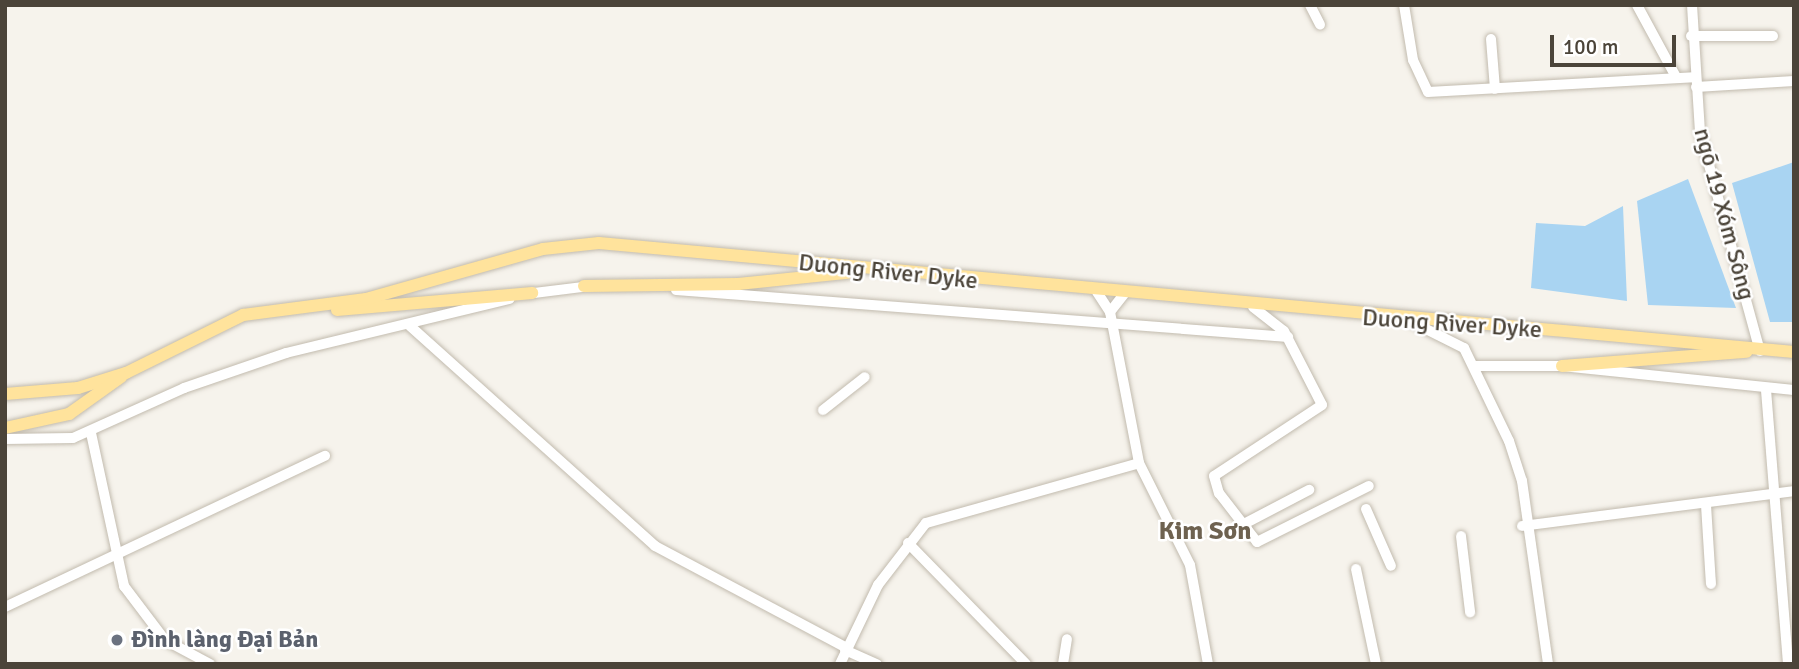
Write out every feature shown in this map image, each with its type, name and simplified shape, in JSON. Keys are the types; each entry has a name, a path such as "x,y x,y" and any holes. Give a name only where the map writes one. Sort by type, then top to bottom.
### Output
{"main road":[{"name":"Duong River Dyke","path":"5,394 78,388 126,373 228,320 316,309 569,244 1125,293 1253,307 1794,352"},
{"path":"583,286 738,284 872,271"},
{"path":"316,309 366,310 532,293"},
{"path":"1562,366 1723,358 1756,350"},
{"path":"5,428 69,414 126,373"}],"street":[{"path":"1310,5 1320,25"},
{"path":"1404,5 1413,60 1428,92 1657,82 1675,75 1695,82 1794,81"},
{"path":"1637,5 1675,75"},
{"name":"ngõ 19 Xóm Sông","path":"1692,5 1691,36 1700,132 1756,350"},
{"path":"1691,36 1773,36"},
{"path":"1491,40 1495,89"},
{"path":"5,439 36,443 91,433 184,388 286,353 411,326 532,293 583,286 1111,317 1289,337"},
{"path":"1097,292 1111,317 1139,463 1190,565 1208,664"},
{"path":"1111,317 1125,293"},
{"path":"1253,307 1289,337 1322,405 1214,476 1242,525 1257,542 1368,486"},
{"path":"1408,320 1459,342 1475,366 1513,452 1548,664"},
{"path":"411,326 655,546 877,664"},
{"path":"1475,366 1562,366 1766,390 1794,390"},
{"path":"824,410 865,377"},
{"path":"1766,390 1770,492 1789,610 1788,664"},
{"path":"91,433 124,586 165,640 210,664"},
{"path":"5,607 116,550 325,456"},
{"path":"840,664 908,542 941,514 1139,463"},
{"path":"1242,525 1309,490"},
{"path":"1525,526 1706,505 1770,492 1794,491"},
{"path":"1706,505 1711,584"},
{"path":"1366,509 1391,566"},
{"path":"1461,536 1470,612"},
{"path":"908,542 1026,664"},
{"path":"1356,569 1376,664"},
{"path":"1063,664 1067,639"}],"water":[{"path":"1794,162 1794,322 1770,322 1732,183"},
{"path":"1688,179 1736,308 1648,305 1637,201"},
{"path":"1623,206 1627,301 1531,288 1536,223 1585,226"}],"place":[{"name":"Đình làng Đại Bản","path":"117,640"}],"district":[{"name":"Kim Sơn","path":"1205,532"}]}
